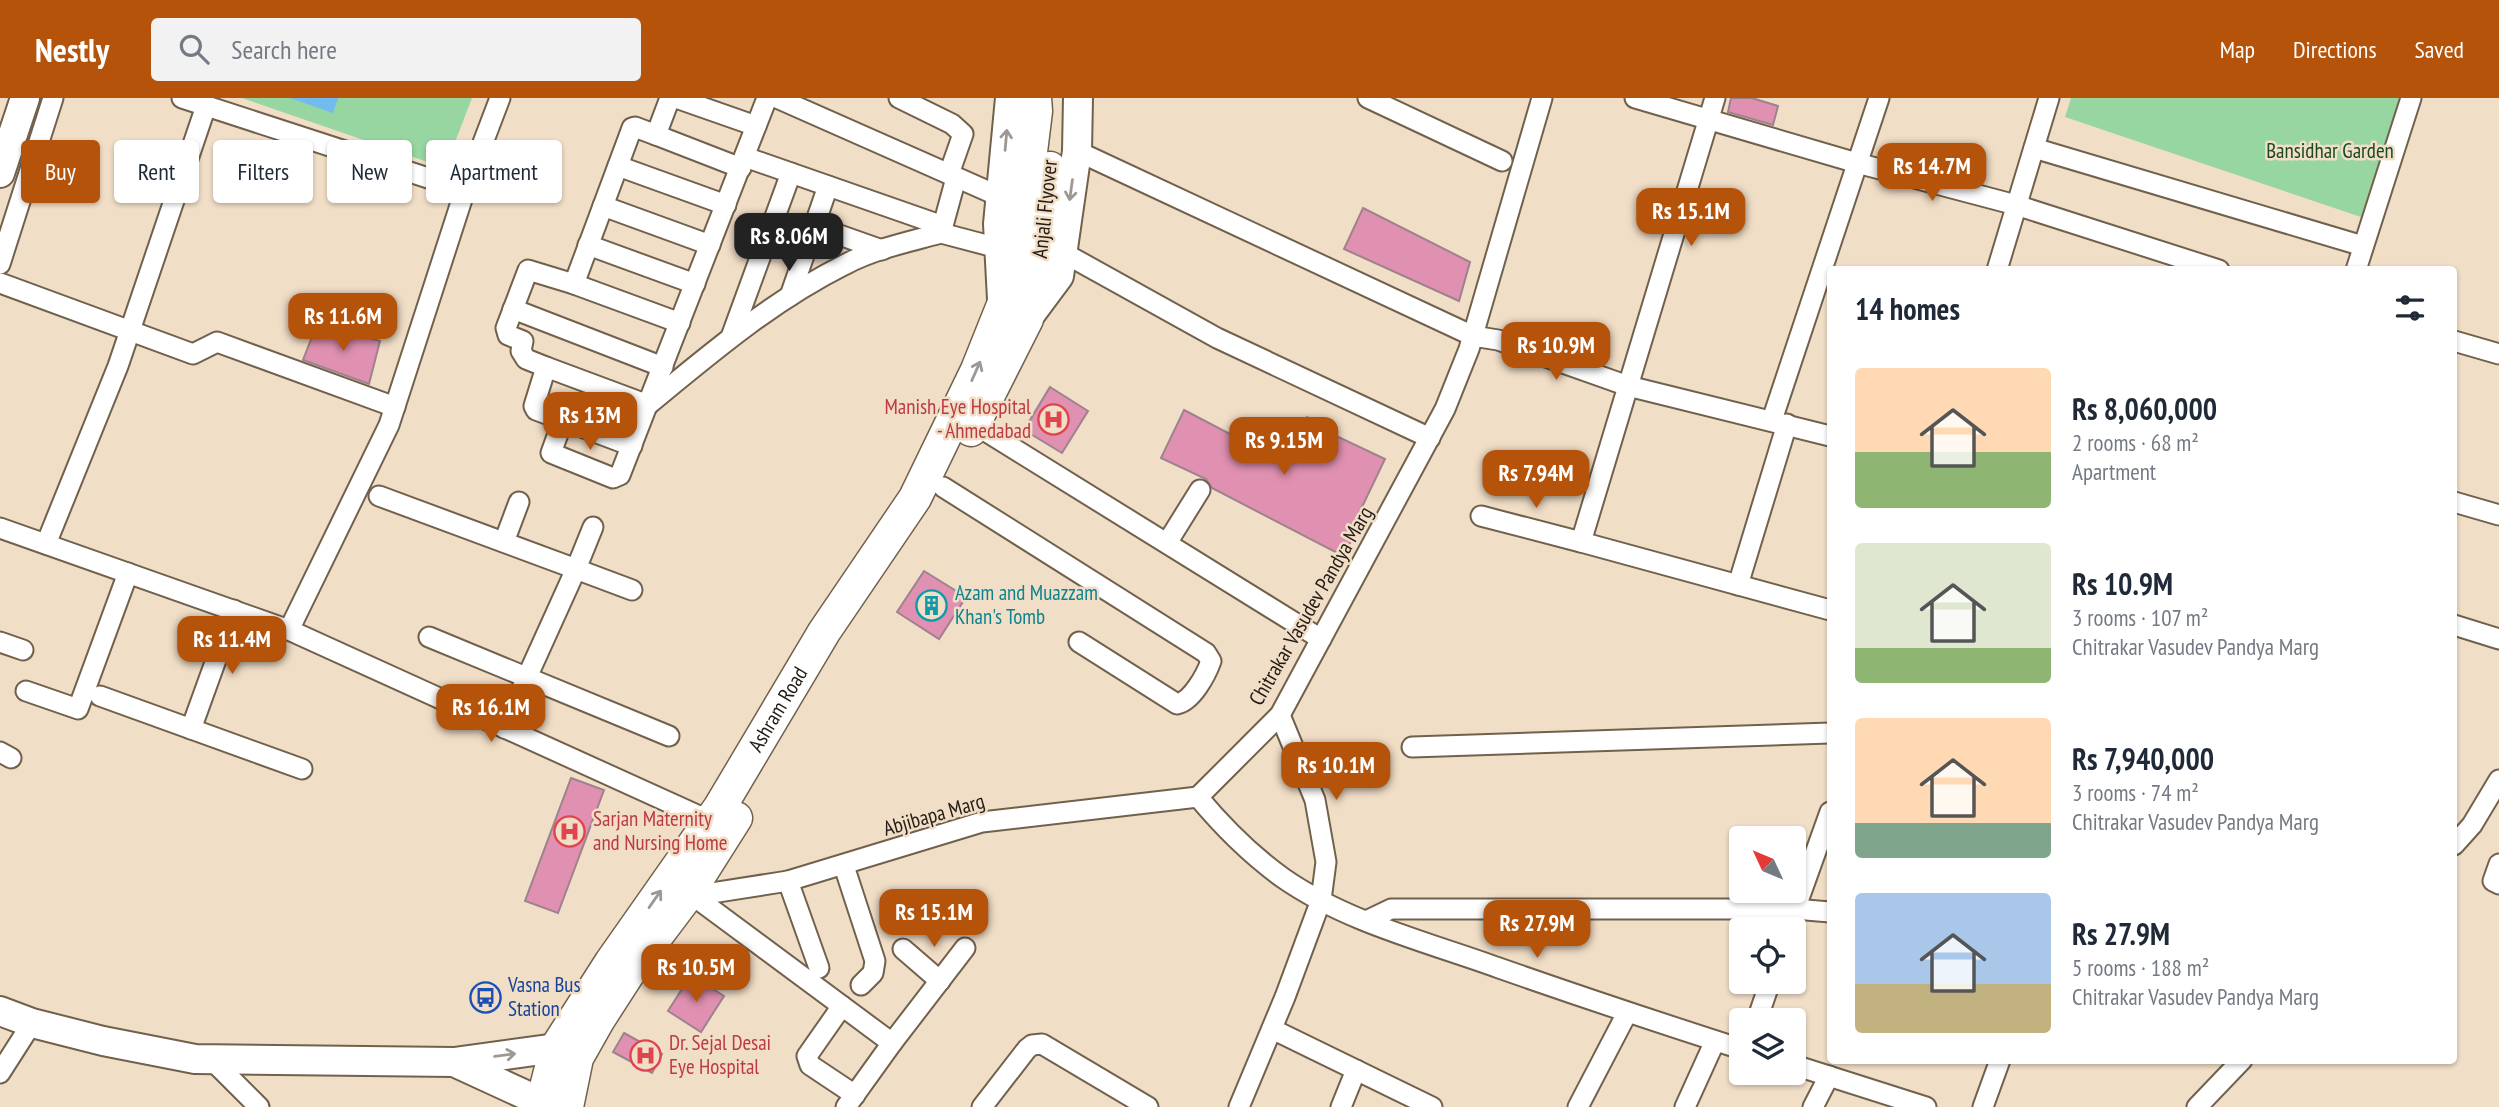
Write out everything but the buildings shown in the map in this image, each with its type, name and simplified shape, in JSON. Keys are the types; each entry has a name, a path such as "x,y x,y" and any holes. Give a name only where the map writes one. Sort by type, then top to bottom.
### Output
{"main road":[{"name":"Anjali Flyover","path":"1030,253 1035,98"},
{"name":"Anjali Flyover","path":"1015,312 1030,253 1056,98"},
{"name":"Ashram Road","path":"567,1053 691,897 841,643 933,508 974,425 1015,312"},
{"name":"Ashram Road","path":"552,1106 567,1053 611,962 710,821 824,632 915,498 977,370 1015,312"}],"street":[{"path":"0,173 26,98"},
{"path":"0,264 52,98"},
{"path":"484,140 500,98"},
{"path":"656,135 670,98"},
{"path":"676,98 756,126"},
{"path":"563,420 551,453 613,478 620,475 767,98"},
{"path":"777,98 1001,197"},
{"path":"899,98 952,124 962,134 942,230"},
{"path":"1010,98 1001,197 1030,253 1059,276 1015,312"},
{"path":"1030,253 1077,151 1078,98"},
{"name":"Chitrakar Vasudev Pandya Marg","path":"1198,797 1280,715 1445,409 1473,336 1542,98"},
{"path":"1635,98 1857,163 2016,205 2177,263 2195,266"},
{"path":"1581,542 1715,98"},
{"path":"1738,585 1779,422 1879,98"},
{"path":"1998,266 2049,98"},
{"path":"2357,266 2411,98"},
{"path":"1376,100 1502,160"},
{"path":"46,544 130,332 196,101 426,177"},
{"path":"574,284 632,128 635,127 743,162 791,173 942,230 1030,253 1430,438"},
{"path":"2034,148 2363,246"},
{"path":"1077,151 1473,336 1498,340 1628,386 1827,435"},
{"path":"618,166 726,205"},
{"path":"731,338 791,173"},
{"path":"790,296 828,186"},
{"path":"289,630 389,425 461,203"},
{"path":"603,206 710,245"},
{"path":"814,226 882,250"},
{"path":"648,405 731,338 790,296 846,263 942,230"},
{"path":"588,246 695,284"},
{"path":"648,405 526,359 521,351 523,341 508,335 506,331 528,270 680,323"},
{"path":"0,283 193,354 216,342 395,407"},
{"path":"513,309 663,367"},
{"path":"2457,342 2499,354"},
{"path":"546,367 534,409 632,446"},
{"path":"974,425 1321,639"},
{"path":"943,487 1206,653 1211,661 1191,696 1177,704 1079,642"},
{"path":"1167,543 1200,490"},
{"path":"379,496 632,590"},
{"path":"504,542 519,502"},
{"path":"2457,503 2499,515"},
{"path":"1481,516 1827,609"},
{"path":"504,728 593,527"},
{"path":"0,528 289,630 710,821"},
{"path":"26,691 78,709 128,573"},
{"path":"191,729 234,610"},
{"path":"2457,626 2499,639"},
{"path":"429,637 670,736"},
{"path":"0,642 23,650"},
{"path":"100,696 302,769"},
{"path":"1239,1107 1321,901 1326,862 1315,800 1280,715"},
{"path":"1412,747 1827,733"},
{"path":"2457,842 2472,825 2499,780"},
{"path":"1198,797 1242,845 1284,878 1321,901 1366,921 1627,1013 1729,1045"},
{"name":"Abjibapa Marg","path":"691,897 788,881 982,822 1198,797"},
{"path":"2480,812 2499,816"},
{"path":"1791,917 1827,820"},
{"path":"2499,864 2493,881 2499,884"},
{"path":"844,866 875,961 873,973 861,985"},
{"path":"788,881 819,968"},
{"path":"691,897 892,1043"},
{"path":"1366,921 1391,909 1794,909 1827,912"},
{"path":"903,948 940,981"},
{"path":"842,1006 807,1056 810,1065 850,1101 965,948"},
{"path":"0,1010 32,1023 103,1041 195,1059 454,1062 567,1053"},
{"path":"1578,1107 1627,1013"},
{"path":"0,1073 32,1023"},
{"path":"1272,1029 1432,1107"},
{"path":"1685,1107 1715,1041"},
{"path":"982,1107 1027,1049 1037,1044 1042,1044 1148,1107"},
{"path":"211,1059 259,1107"},
{"path":"454,1062 552,1106"},
{"path":"1983,1107 1999,1064"},
{"path":"2197,1107 2238,1064"},
{"path":"1806,1069 1926,1107"},
{"path":"1341,1107 1356,1070"},
{"path":"1813,1107 1829,1076"}],"green space":[{"path":"242,98 472,98 456,140 426,140 426,161 412,157 412,140 364,140"},
{"name":"Bansidhar Garden","path":"2071,98 2404,98 2364,218 2065,117"}],"water":[{"path":"290,98 338,98 333,113"}],"place":[{"name":"Manish Eye Hospital - Ahmedabad","path":"1054,419"},
{"name":"Azam and Muazzam Khan's Tomb","path":"932,605"},
{"name":"Sarjan Maternity and Nursing Home","path":"570,831"},
{"name":"Vasna Bus Station","path":"485,997"},
{"name":"Dr. Sejal Desai Eye Hospital","path":"646,1055"}]}
